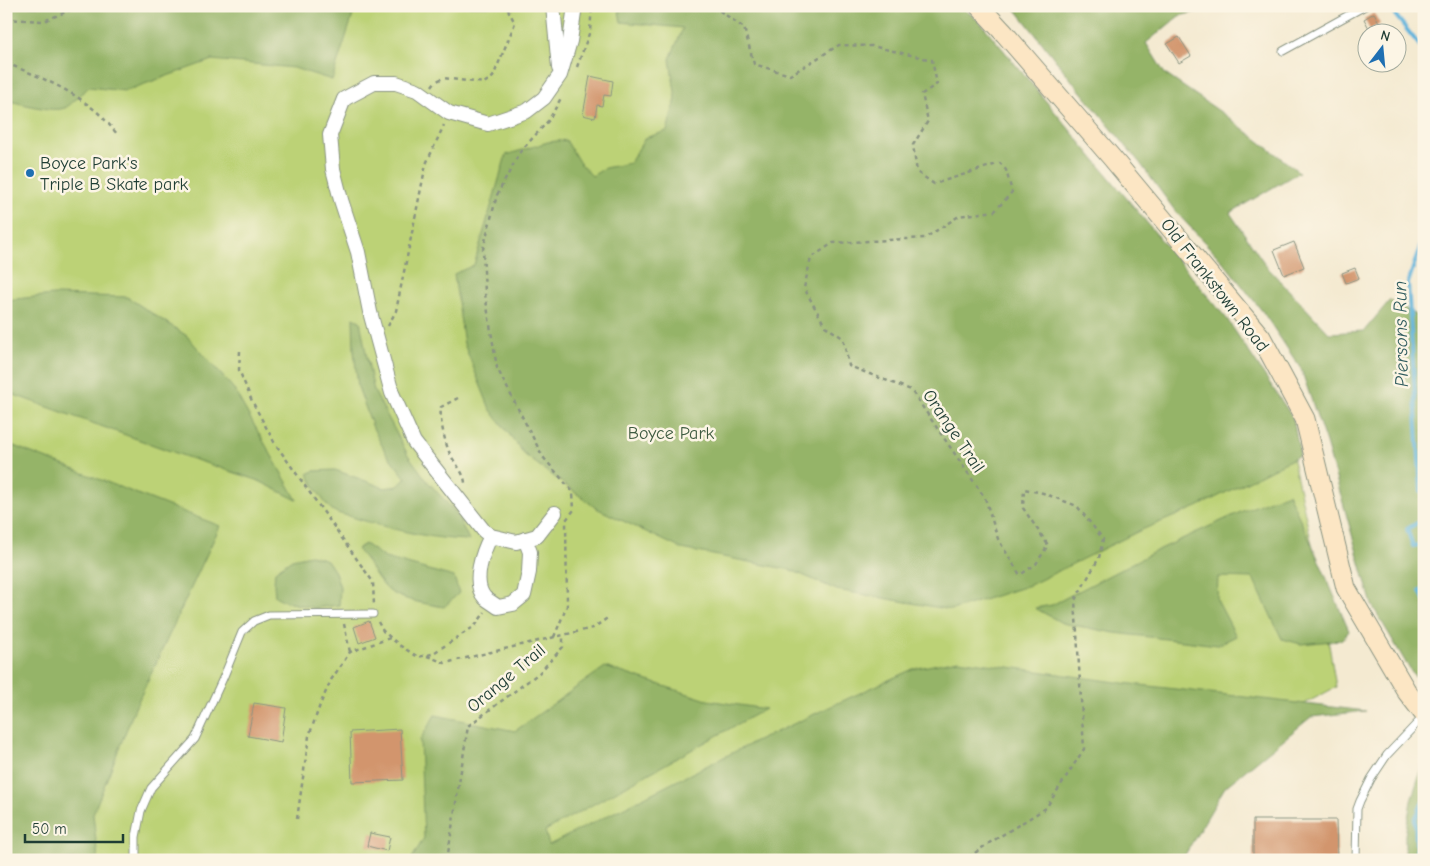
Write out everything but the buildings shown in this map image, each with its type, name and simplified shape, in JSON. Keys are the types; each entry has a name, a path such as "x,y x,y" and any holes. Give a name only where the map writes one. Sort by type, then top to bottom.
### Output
{"street":[{"path":"553,6 560,75"},
{"path":"555,512 537,536 516,542 491,536 484,531 414,442 392,393 378,342 358,252 333,169 330,135 344,99 374,83 396,83 417,90 450,113 488,124 527,111 544,98 560,75 570,41 575,6"},
{"name":"Old Frankstown Road","path":"979,6 1106,150 1261,337 1306,419 1346,588 1407,692 1424,715"},
{"path":"491,536 485,548 479,574 479,588 485,598 498,607 513,604 524,595 530,572 530,552 525,539"}],"lane":[{"path":"1283,51 1365,6"},
{"path":"136,860 136,837 141,811 151,788 195,739 242,632 254,621 269,615 373,614"},
{"path":"1356,860 1357,809 1360,801 1371,779 1387,755 1424,715"}],"path":[{"path":"6,19 44,21 80,6"},
{"path":"425,96 435,82 443,78 484,83 493,77 515,23 506,6"},
{"path":"575,72 590,31 592,6"},
{"name":"Orange Trail","path":"712,6 744,28 754,64 790,75 839,45 872,46 932,60 937,84 922,94 928,120 913,146 917,172 934,184 1000,163 1006,170 1012,192 995,211 959,216 925,238 833,243 811,258 804,288 824,326 843,338 849,366 912,390 984,498 998,539 1020,575 1036,564 1048,545 1023,508 1024,489 1043,493 1077,506 1103,539 1099,558 1075,600 1084,749 1046,808 965,860"},
{"path":"6,63 51,82 77,96 98,113 118,135"},
{"path":"554,637 566,606 566,520 574,510 573,492 542,458 498,368 485,294 483,249 497,195 520,152 549,120 563,96"},
{"path":"378,342 396,311 426,164 450,113"},
{"path":"240,352 239,370 252,401 274,442 373,582 373,614 383,631 398,646 418,657 432,654 475,626 492,602"},
{"path":"458,398 441,407 440,415 450,454 466,480 464,492 459,498"},
{"path":"341,614 350,652"},
{"path":"426,655 445,663 593,628 610,616"},
{"name":"Orange Trail","path":"447,860 468,726 539,673 563,647 563,635"},
{"path":"296,819 309,736 320,705 332,680 350,652 390,638"}],"green space":[{"name":"Boyce Park","path":"6,6 941,6 1281,407 1313,549 1336,687 1055,837 1058,860 6,860"},
{"path":"6,6 354,6 352,18 332,80 294,68 212,60 125,91 89,87 65,108 53,109 6,100"},
{"path":"618,6 961,6 981,23 1227,319 1293,418 1300,455 1197,507 1139,531 1030,585 952,610 837,590 791,570 682,549 596,508 525,455 490,409 464,344 454,274 474,265 506,155 548,142 566,140 579,162 592,176 605,168 630,163 645,138 667,131 676,99 670,59 683,28 621,22"},
{"path":"1013,6 1219,6 1179,16 1146,43 1165,74 1228,117 1299,172 1230,213 1267,267 1329,333 1364,331 1390,300 1424,320 1424,685 1412,673 1372,605 1326,443 1301,369 1263,312 1224,263 1176,212 1140,163"},
{"path":"54,295 127,297 187,336 233,388 297,500 257,480 6,392 6,300"},
{"path":"353,318 360,321 374,391 408,455 428,482 456,513 469,540 439,538 410,533 333,511 324,502 308,474 314,471 335,470 385,488 398,486 406,478 386,453 373,428 358,387"},
{"path":"6,443 220,526 135,708 93,814 98,860 6,860"},
{"path":"1288,493 1349,631 1342,640 1301,644 1282,639 1253,578 1218,577 1217,600 1236,636 1218,645 1115,633 1062,623 1035,608 1052,605 1158,550 1243,511"},
{"path":"365,544 385,558 454,577 459,593 444,607 413,601 397,595 385,587 357,549"},
{"path":"311,555 327,560 335,572 340,587 339,605 315,608 286,602 275,596 275,571 292,559"},
{"path":"958,660 1123,683 1366,711 1311,717 1225,787 1182,860 411,860 424,838 420,740 435,715 515,731 605,667 707,700 765,709 545,831 549,845 736,751 913,669"},
{"path":"1424,759 1424,860 1405,860 1405,835 1411,801"}],"waterway":[{"name":"Piersons Run","path":"1388,6 1424,51"},
{"name":"Piersons Run","path":"1424,235 1408,283 1421,491 1424,492"},
{"name":"Piersons Run","path":"1424,519 1407,529 1413,546 1424,544"},
{"name":"Piersons Run","path":"1424,588 1420,591 1424,599"},
{"name":"Piersons Run","path":"1417,860 1415,820 1424,799"}],"place":[{"name":"Boyce Park's Triple B Skate park","path":"30,173"}]}
